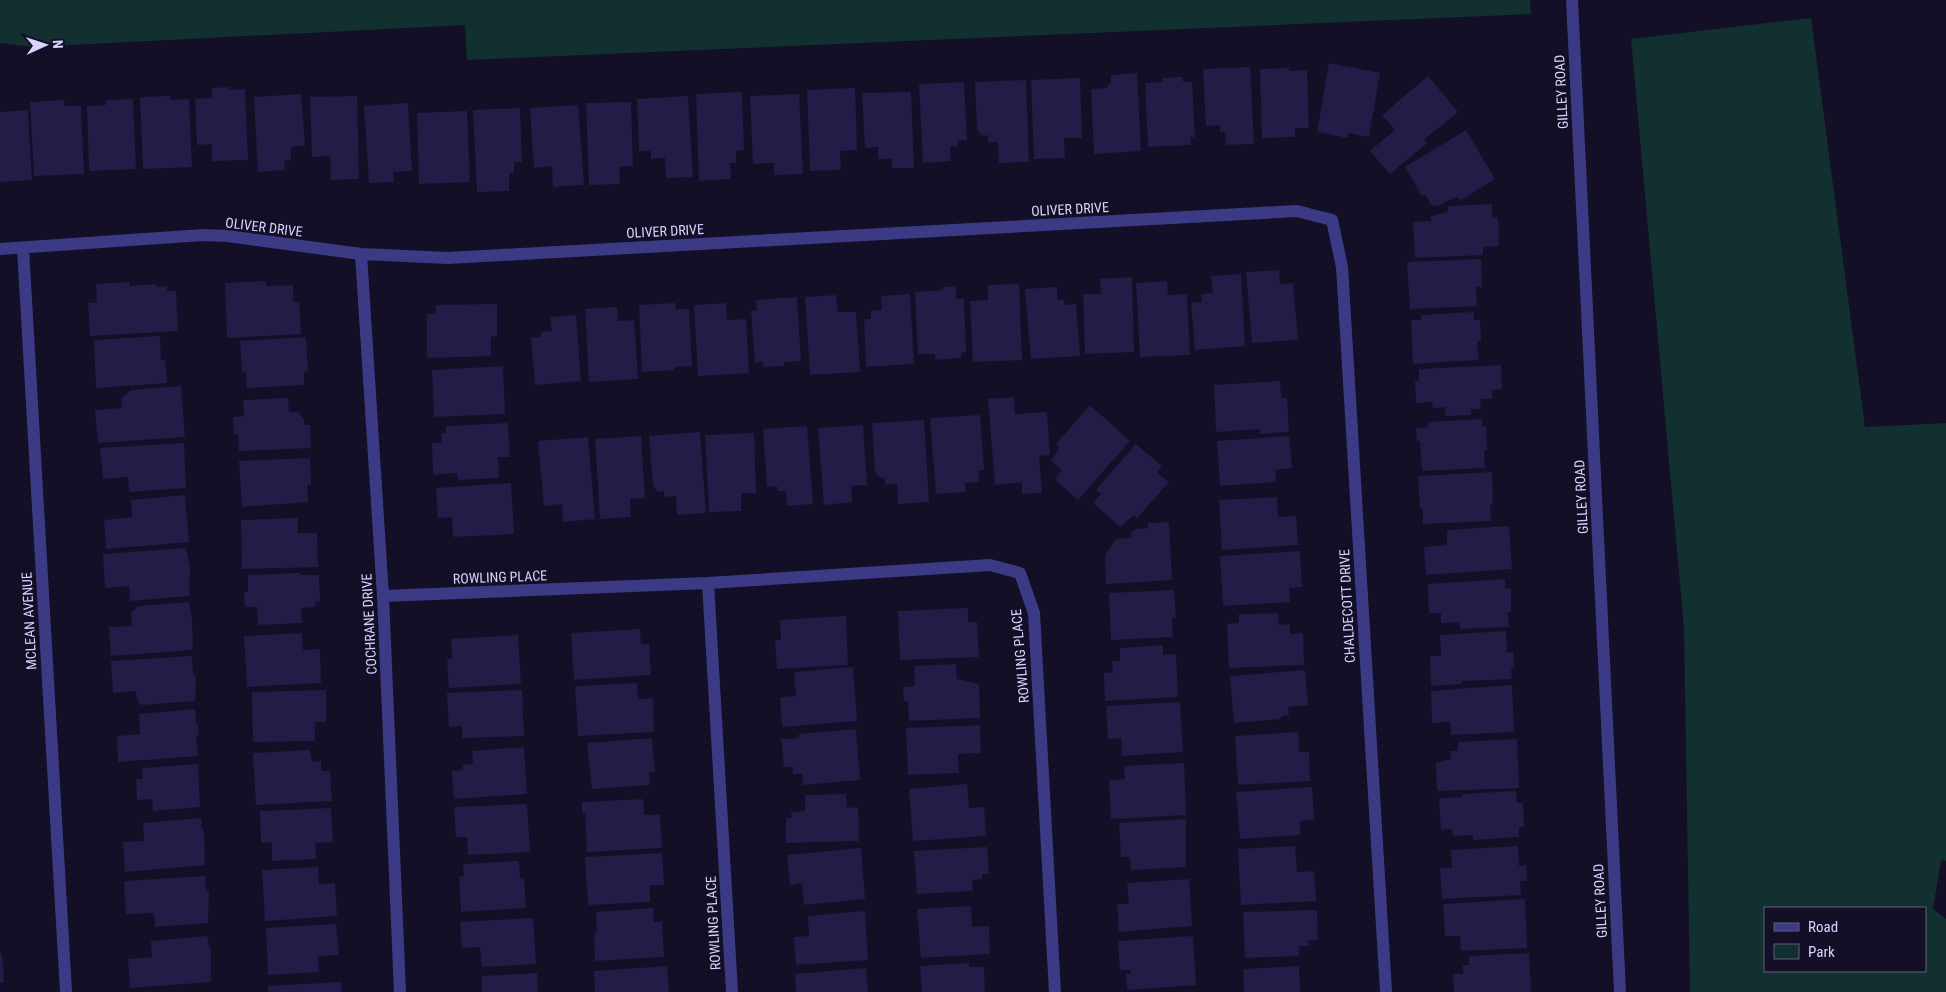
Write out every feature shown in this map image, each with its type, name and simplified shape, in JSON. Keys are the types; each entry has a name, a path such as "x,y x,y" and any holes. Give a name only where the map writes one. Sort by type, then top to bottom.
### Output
{"street":[{"name":"GILLEY ROAD","path":"1572,0 1620,992"},
{"name":"OLIVER DRIVE","path":"0,249 202,235 227,236 361,254 448,258 1297,211 1332,220"},
{"name":"CHALDECOTT DRIVE","path":"1332,220 1342,267 1386,992"},
{"name":"MCLEAN AVENUE","path":"23,248 66,992"},
{"name":"COCHRANE DRIVE","path":"361,254 383,596 400,992"},
{"name":"ROWLING PLACE","path":"383,596 708,583 990,565 1020,573 1034,613 1055,992"},
{"name":"ROWLING PLACE","path":"708,583 732,992"}],"green space":[{"path":"0,0 1530,0 1531,14 467,60 465,25 32,47 0,43"},
{"path":"1811,18 1865,427 1946,423 1946,861 1941,860 1933,909 1946,919 1946,992 1690,992 1684,628 1631,39"}],"building":[{"path":"1329,63 1380,73 1369,137 1348,133 1348,138 1317,132"},
{"path":"1250,67 1254,144 1226,145 1225,132 1220,132 1220,125 1206,126 1203,69"},
{"path":"1289,68 1289,71 1307,70 1309,128 1295,128 1295,137 1262,138 1260,69"},
{"path":"1137,73 1141,151 1094,154 1091,89 1108,88 1108,84 1111,84 1111,75"},
{"path":"1428,76 1458,112 1424,140 1427,143 1390,174 1370,151 1395,130 1382,115"},
{"path":"1183,77 1183,82 1192,82 1195,137 1190,137 1191,145 1148,147 1145,83 1163,82 1162,78"},
{"path":"1080,78 1082,138 1064,138 1065,158 1034,159 1031,80"},
{"path":"1026,80 1029,162 999,163 998,142 988,142 988,135 983,136 977,130 975,82"},
{"path":"964,82 967,140 958,140 958,146 950,147 951,161 923,163 919,84"},
{"path":"229,87 229,90 245,89 248,160 212,161 212,144 197,145 195,99 212,98 212,88"},
{"path":"855,88 857,150 840,151 841,170 810,171 807,90"},
{"path":"742,92 744,150 736,151 736,163 730,163 731,179 699,181 696,94"},
{"path":"911,92 914,168 892,168 892,159 878,159 878,147 865,148 862,93"},
{"path":"301,94 305,146 291,147 291,160 284,161 285,170 258,172 254,97"},
{"path":"799,94 803,174 774,175 774,163 753,164 750,96"},
{"path":"170,96 170,100 189,99 192,167 143,169 140,97"},
{"path":"357,96 359,179 331,180 330,156 312,157 310,97"},
{"path":"688,96 693,177 666,178 665,158 651,159 651,151 639,151 637,99"},
{"path":"133,99 136,169 89,171 87,106 106,105 106,100"},
{"path":"64,100 65,106 81,106 84,174 34,176 30,102"},
{"path":"631,102 633,166 619,167 620,184 589,185 586,103"},
{"path":"408,103 412,171 393,172 394,182 369,183 364,106"},
{"path":"578,105 584,185 553,187 552,166 534,168 530,108"},
{"path":"520,108 522,162 514,162 514,173 509,173 509,191 477,192 473,110"},
{"path":"28,110 32,180 0,182 0,112"},
{"path":"467,111 470,182 419,184 417,113"},
{"path":"1466,130 1495,179 1461,200 1456,197 1439,206 1431,205 1425,194 1422,196 1405,167"},
{"path":"1492,204 1492,218 1498,217 1499,246 1483,247 1483,255 1415,258 1413,222 1431,221 1431,216 1448,212 1448,206"},
{"path":"1481,259 1482,287 1476,287 1477,306 1410,309 1407,262"},
{"path":"1279,270 1280,284 1293,283 1298,340 1252,343 1246,272"},
{"path":"1241,274 1245,346 1195,350 1191,303 1202,302 1201,294 1213,293 1211,276"},
{"path":"1132,277 1134,352 1085,354 1083,294 1101,294 1100,279"},
{"path":"266,281 266,286 293,285 293,302 299,302 301,334 227,338 225,283"},
{"path":"1167,281 1168,295 1187,294 1190,355 1140,357 1136,283"},
{"path":"129,282 129,286 156,284 157,287 167,286 167,291 176,291 178,331 90,336 88,303 97,302 96,284"},
{"path":"1019,284 1022,360 973,362 970,301 988,300 988,285"},
{"path":"956,286 956,299 964,299 966,352 961,353 961,358 935,360 935,354 918,354 915,292 943,290 943,287"},
{"path":"1057,287 1057,300 1064,299 1065,305 1076,304 1080,356 1031,359 1025,289"},
{"path":"910,294 914,364 866,367 864,319 871,319 871,311 882,310 881,296"},
{"path":"836,295 838,312 856,312 860,372 810,375 805,297"},
{"path":"797,297 801,361 784,362 784,366 763,367 763,362 755,363 751,311 757,310 756,300"},
{"path":"675,303 676,309 689,309 692,366 674,367 674,370 642,372 639,305"},
{"path":"726,303 727,320 746,319 749,373 698,376 694,305"},
{"path":"497,304 497,336 491,337 491,356 427,358 427,314 436,314 436,305"},
{"path":"617,307 618,321 634,320 638,379 589,382 585,309"},
{"path":"1474,312 1474,320 1480,320 1481,341 1477,341 1479,360 1413,364 1411,320 1421,320 1421,315"},
{"path":"576,315 581,381 535,385 531,338 541,337 541,332 552,331 550,317"},
{"path":"160,336 161,360 165,360 167,383 96,388 94,340"},
{"path":"306,337 308,371 304,372 304,385 247,388 246,372 242,373 240,341"},
{"path":"1501,365 1502,389 1492,390 1492,399 1480,399 1481,409 1471,409 1471,415 1446,416 1445,407 1433,408 1432,402 1416,403 1415,381 1419,381 1419,369"},
{"path":"503,366 505,414 434,417 432,370"},
{"path":"1280,381 1281,398 1287,398 1289,432 1260,434 1260,429 1216,432 1214,385"},
{"path":"181,386 185,437 98,443 95,410 122,408 121,399 131,390"},
{"path":"1014,397 1015,414 1047,412 1050,455 1039,456 1042,493 1022,494 1022,482 995,485 988,399"},
{"path":"288,398 289,412 298,412 304,419 304,425 310,425 311,448 239,451 238,434 234,435 233,417 244,416 243,400"},
{"path":"1090,405 1130,441 1078,500 1055,480 1061,470 1051,460 1060,447 1056,444"},
{"path":"980,415 984,470 978,471 979,482 965,483 965,492 936,494 930,418"},
{"path":"1482,419 1482,426 1486,426 1487,450 1484,450 1485,468 1422,471 1420,441 1417,441 1416,428 1428,427 1428,422"},
{"path":"924,420 929,502 898,504 897,484 885,485 885,478 881,478 875,472 872,423"},
{"path":"508,423 510,457 498,457 499,478 458,480 457,473 433,475 432,443 442,443 441,433 446,433 446,426"},
{"path":"863,425 867,485 851,486 852,502 824,505 818,428"},
{"path":"807,426 813,504 787,506 786,491 777,491 777,486 767,487 763,429"},
{"path":"700,432 706,513 677,515 676,496 664,497 664,491 658,492 653,486 649,436"},
{"path":"754,433 756,493 741,493 741,511 709,512 705,435"},
{"path":"641,436 645,498 630,499 631,517 600,519 595,439"},
{"path":"1289,436 1292,468 1275,470 1276,482 1220,486 1217,441"},
{"path":"588,437 595,519 563,522 562,504 544,506 538,441"},
{"path":"184,443 186,488 129,492 128,477 103,479 100,448"},
{"path":"1136,444 1162,466 1157,472 1169,482 1137,518 1134,515 1120,527 1093,503 1101,494 1096,490"},
{"path":"310,458 311,485 307,485 308,502 242,507 239,461"},
{"path":"1492,472 1493,505 1490,505 1491,521 1423,524 1423,509 1420,509 1418,476"},
{"path":"511,483 514,534 453,537 452,517 438,518 436,488"},
{"path":"185,495 189,542 106,549 104,520 132,517 131,500"},
{"path":"1277,497 1278,517 1296,516 1298,545 1222,550 1219,500"},
{"path":"298,518 298,533 317,533 318,567 242,569 241,520"},
{"path":"1169,522 1172,580 1106,584 1105,555 1116,539 1131,538 1132,532 1136,529 1148,528 1148,523"},
{"path":"1509,526 1512,569 1426,575 1424,547 1447,545 1447,530"},
{"path":"186,548 190,569 189,596 130,601 129,586 105,588 103,554"},
{"path":"1300,551 1302,587 1289,588 1290,602 1223,606 1220,556"},
{"path":"300,573 300,575 319,575 320,601 315,602 315,607 301,608 302,623 258,625 257,607 245,607 244,592 248,592 248,575"},
{"path":"1505,579 1505,589 1511,588 1511,612 1508,612 1509,627 1460,629 1459,622 1441,623 1441,613 1429,613 1428,584"},
{"path":"1174,590 1176,618 1172,618 1173,637 1111,640 1109,593"},
{"path":"189,602 192,619 193,650 111,656 109,627 132,626 131,613 138,606"},
{"path":"968,608 968,622 977,622 979,657 900,660 898,611"},
{"path":"1278,613 1279,625 1290,624 1290,634 1303,633 1304,665 1229,668 1227,624 1239,623 1239,614"},
{"path":"846,616 848,665 777,669 775,640 781,640 780,620"},
{"path":"640,629 641,644 649,644 651,675 574,680 571,633"},
{"path":"1506,631 1507,653 1513,652 1514,668 1511,668 1512,679 1462,681 1462,684 1431,686 1430,656 1441,656 1440,635"},
{"path":"302,633 303,650 320,649 321,683 247,687 244,636"},
{"path":"518,635 521,684 449,688 447,659 452,658 451,639"},
{"path":"1163,645 1163,655 1176,654 1178,697 1105,701 1104,673 1113,673 1112,661 1120,661 1120,648"},
{"path":"192,656 193,674 196,676 195,701 141,705 137,700 136,691 113,693 111,661"},
{"path":"956,664 957,679 979,684 980,718 909,721 908,701 904,701 903,687 915,686 914,666"},
{"path":"853,667 857,721 782,727 780,697 796,696 794,672"},
{"path":"1305,670 1308,705 1288,707 1289,715 1281,716 1281,719 1234,723 1230,676"},
{"path":"637,683 638,699 653,698 654,732 578,736 575,686"},
{"path":"1512,685 1514,732 1451,735 1450,722 1432,723 1431,691"},
{"path":"326,690 326,722 315,722 315,741 253,742 252,692"},
{"path":"522,690 524,736 462,738 462,726 449,727 447,693"},
{"path":"1180,702 1183,752 1122,756 1121,738 1108,739 1106,706"},
{"path":"195,709 199,735 196,737 198,756 118,762 117,736 140,734 139,714"},
{"path":"980,725 981,753 958,754 959,773 908,775 906,728"},
{"path":"856,729 860,780 803,785 802,774 793,774 793,767 784,767 781,739 799,738 799,734"},
{"path":"1298,732 1299,752 1309,752 1310,781 1238,785 1235,736"},
{"path":"652,738 655,772 649,772 650,785 592,789 587,743"},
{"path":"1517,739 1519,788 1437,791 1436,763 1451,759 1450,751 1458,751 1458,742"},
{"path":"524,747 527,794 454,799 452,771 463,770 463,765 473,764 472,751"},
{"path":"310,750 312,762 321,761 321,771 330,771 332,801 256,805 253,753"},
{"path":"1184,763 1186,815 1111,819 1109,780 1125,779 1124,766"},
{"path":"198,764 200,807 153,811 152,799 137,800 136,779 143,779 142,768"},
{"path":"967,784 969,808 984,807 986,836 913,841 909,789"},
{"path":"1312,787 1314,820 1300,821 1300,835 1240,839 1236,792"},
{"path":"1516,791 1517,803 1523,803 1524,827 1519,827 1519,837 1473,840 1473,835 1453,836 1452,829 1441,830 1439,798 1462,797 1462,794"},
{"path":"846,794 847,808 858,807 859,841 786,843 786,818 792,818 791,812 805,811 805,795"},
{"path":"643,799 644,815 660,815 662,848 587,852 585,813 582,813 582,802"},
{"path":"527,804 530,852 468,855 467,837 456,837 454,807"},
{"path":"331,808 333,842 315,843 316,859 272,861 272,842 261,843 260,811"},
{"path":"201,818 202,830 204,830 205,865 125,872 123,842 144,841 143,823"},
{"path":"1186,819 1186,867 1131,870 1130,857 1121,857 1119,823"},
{"path":"1295,846 1297,872 1314,871 1316,901 1241,905 1238,849"},
{"path":"1518,846 1519,866 1526,865 1527,881 1520,881 1521,895 1442,899 1440,868 1452,868 1451,850"},
{"path":"987,847 989,874 982,874 982,879 972,880 973,891 917,894 914,851"},
{"path":"861,848 865,899 804,905 802,883 790,885 787,855"},
{"path":"662,853 664,885 650,885 650,902 588,905 585,857"},
{"path":"519,861 520,878 524,878 526,908 461,912 459,877 464,876 463,864"},
{"path":"318,867 319,884 335,883 337,916 265,921 262,870"},
{"path":"205,876 206,891 209,891 208,923 155,927 154,913 126,914 124,881"},
{"path":"1189,879 1192,926 1119,932 1117,904 1129,904 1127,883"},
{"path":"1525,899 1527,948 1461,951 1460,936 1445,936 1443,904"},
{"path":"971,906 972,927 989,926 990,954 921,958 917,909"},
{"path":"653,908 654,922 662,922 664,957 595,961 594,933 597,932 596,912"},
{"path":"1317,910 1318,940 1308,940 1309,946 1299,946 1299,956 1245,958 1243,912"},
{"path":"865,911 868,960 796,965 794,937 809,936 808,916"},
{"path":"533,918 536,964 482,967 480,947 462,948 460,922"},
{"path":"336,924 339,955 318,956 319,972 268,975 266,928"},
{"path":"207,936 209,947 211,947 211,982 130,988 128,959 152,957 151,941"},
{"path":"1193,936 1196,985 1127,990 1126,974 1131,974 1131,970 1120,970 1118,941"},
{"path":"0,953 2,953 4,982 0,983"},
{"path":"1529,953 1531,992 1454,992 1453,974 1463,974 1463,965 1469,965 1469,956"},
{"path":"969,963 969,967 984,967 985,992 922,992 920,966"},
{"path":"667,966 669,992 595,992 594,971"},
{"path":"1299,966 1300,992 1244,992 1243,969"},
{"path":"866,968 868,992 796,992 795,974"},
{"path":"537,973 538,992 482,992 482,976"},
{"path":"341,982 342,992 268,992 268,986"}]}
